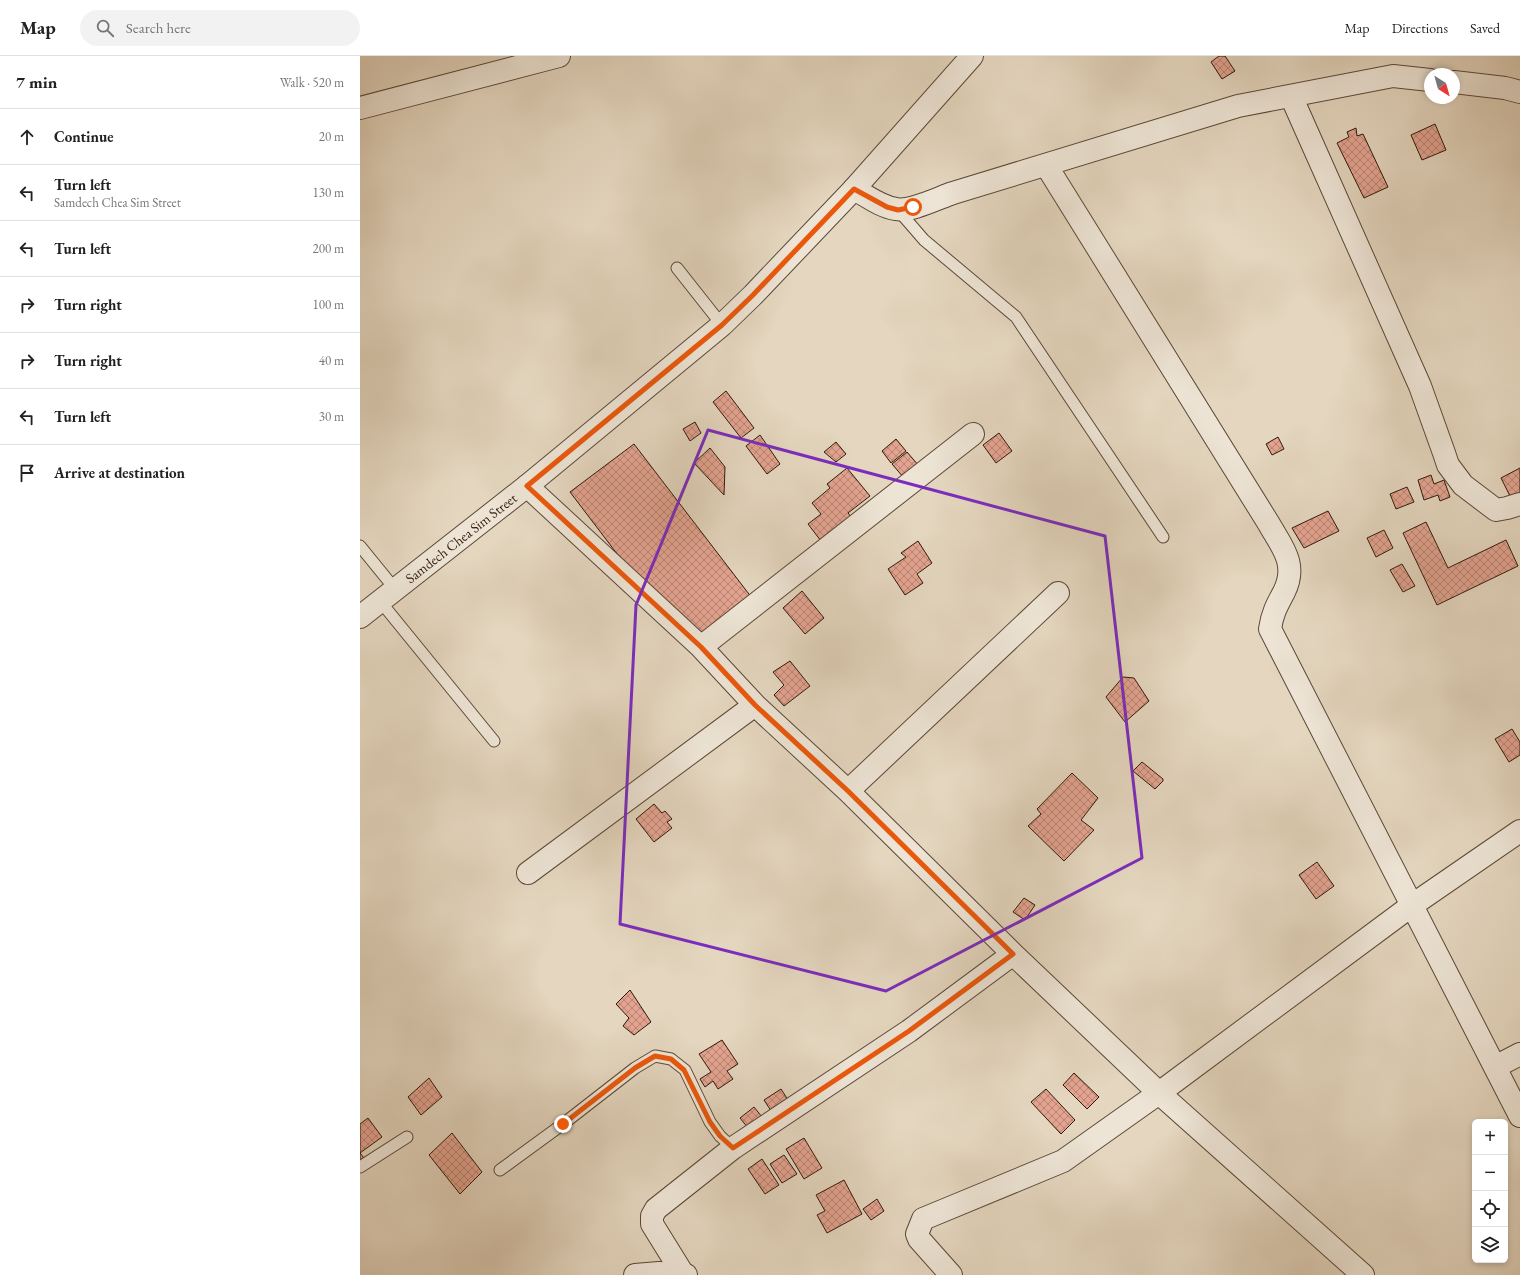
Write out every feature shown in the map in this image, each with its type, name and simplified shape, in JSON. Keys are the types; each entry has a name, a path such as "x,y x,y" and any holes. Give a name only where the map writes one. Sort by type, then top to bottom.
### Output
{"street":[{"path":"360,108 559,56"},
{"name":"Samdech Chea Sim Street","path":"360,617 527,486 722,325 753,295 854,189 972,56"},
{"path":"854,189 887,207 898,210 913,207 953,193 1238,106 1393,76 1424,79"},
{"path":"1460,83 1505,88 1520,92"},
{"path":"1291,96 1420,386 1448,466 1463,485 1496,510 1520,504"},
{"path":"1046,165 1269,524 1287,556 1291,569 1285,589 1271,616 1270,629 1520,1116"},
{"path":"701,647 973,434"},
{"path":"527,486 701,647 755,705 848,791 1013,954 1159,1093 1363,1275"},
{"path":"848,791 1058,593"},
{"path":"528,873 755,705"},
{"path":"951,1275 918,1239 916,1234 923,1219 1063,1161 1159,1093 1412,906 1520,831"},
{"path":"685,1274 652,1224 652,1216 656,1209 733,1148 909,1031 1013,954"},
{"path":"1495,1067 1520,1054"},
{"path":"635,1275 659,1273 685,1274"}],"lane":[{"path":"898,210 924,240 1016,317 1163,537"},
{"path":"676,268 722,325"},
{"path":"360,546 388,595 494,741"},
{"path":"500,1170 563,1124 635,1068 655,1056 671,1059 684,1070 710,1122 720,1136 733,1148"},
{"path":"360,1167 407,1137"}],"highlighted area":[{"path":"708,430 1105,536 1142,858 886,991 620,924 636,605"}],"building":[{"path":"1219,56 1225,56 1235,71 1222,79 1211,62"},
{"path":"1435,124 1446,150 1422,160 1411,135"},
{"path":"1356,128 1357,136 1363,134 1388,187 1364,198 1337,143 1349,137 1347,132"},
{"path":"726,391 754,428 741,438 713,402"},
{"path":"695,422 701,433 690,441 683,429"},
{"path":"999,433 1012,451 996,463 983,445"},
{"path":"760,435 780,464 767,474 746,446"},
{"path":"1278,437 1284,449 1272,455 1266,444"},
{"path":"896,439 906,451 891,463 882,451"},
{"path":"836,442 846,454 836,462 824,452"},
{"path":"634,444 755,602 691,651 570,492"},
{"path":"710,448 725,467 724,495 694,463"},
{"path":"907,452 919,466 904,478 892,464"},
{"path":"847,468 870,496 848,513 851,517 821,541 808,524 821,514 812,503 830,488 827,484"},
{"path":"1520,468 1520,493 1511,498 1501,478"},
{"path":"1431,475 1434,484 1444,480 1450,497 1440,501 1438,495 1424,500 1418,480"},
{"path":"1407,487 1414,502 1396,509 1390,494"},
{"path":"1328,511 1339,531 1304,548 1292,528"},
{"path":"1426,522 1448,568 1506,540 1518,566 1437,605 1403,533"},
{"path":"1384,530 1393,548 1376,557 1367,538"},
{"path":"918,541 932,563 917,574 923,583 905,595 888,569 906,557 901,553"},
{"path":"1402,564 1415,586 1403,592 1390,570"},
{"path":"802,591 824,618 805,634 783,608"},
{"path":"790,661 810,686 784,706 774,695 784,685 773,672"},
{"path":"1123,677 1134,678 1149,701 1125,722 1106,697"},
{"path":"1512,729 1520,742 1520,755 1509,762 1495,739"},
{"path":"1142,762 1163,779 1163,781 1155,789 1133,771"},
{"path":"1072,773 1098,798 1081,820 1094,830 1064,861 1028,826 1041,814 1037,809"},
{"path":"654,804 662,813 665,811 672,819 667,822 672,828 654,842 636,819"},
{"path":"1317,862 1334,886 1316,899 1299,875"},
{"path":"1024,898 1035,905 1025,920 1013,912"},
{"path":"630,990 651,1022 634,1035 623,1026 629,1018 616,1004"},
{"path":"722,1040 738,1064 727,1071 733,1079 718,1089 713,1081 705,1087 700,1079 711,1072 699,1054"},
{"path":"1074,1073 1099,1097 1087,1109 1063,1085"},
{"path":"429,1078 442,1097 421,1115 408,1097"},
{"path":"781,1089 790,1103 773,1114 764,1100"},
{"path":"1046,1089 1075,1120 1061,1134 1031,1102"},
{"path":"754,1107 766,1122 752,1133 740,1118"},
{"path":"368,1118 382,1137 360,1153 360,1124"},
{"path":"452,1133 482,1172 460,1194 429,1155"},
{"path":"804,1138 822,1168 804,1179 786,1149"},
{"path":"360,1153 364,1158 360,1161"},
{"path":"784,1155 797,1174 782,1183 770,1164"},
{"path":"762,1159 779,1185 765,1194 748,1169"},
{"path":"844,1180 862,1214 827,1233 817,1215 825,1211 816,1195"},
{"path":"877,1199 884,1211 871,1220 863,1209"}],"route":[{"path":"563,1124 635,1068 655,1056 671,1059 684,1070 710,1122 720,1136 733,1148 909,1031 1013,954 848,791 755,705 701,647 527,486 722,325 753,295 854,189 887,207 898,210 913,207"}]}
